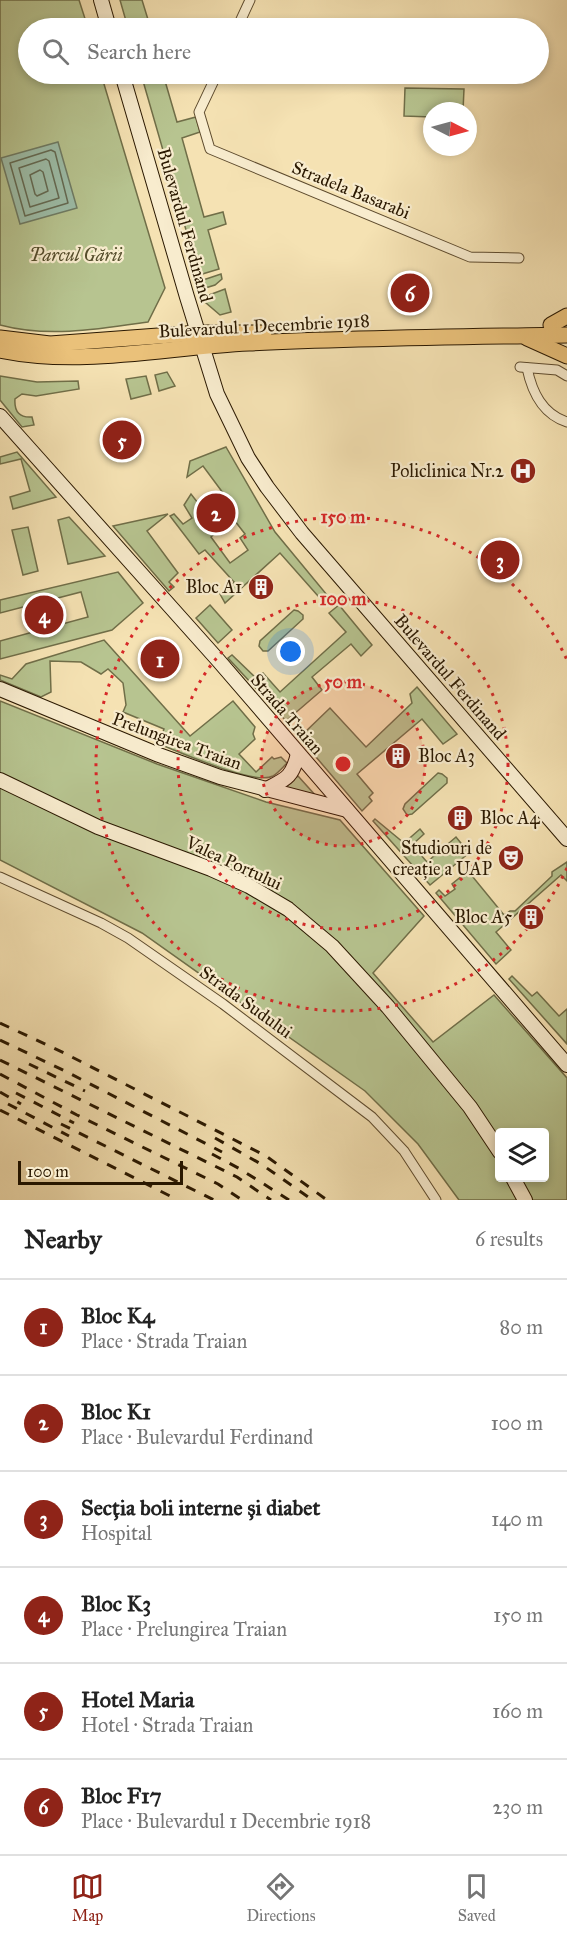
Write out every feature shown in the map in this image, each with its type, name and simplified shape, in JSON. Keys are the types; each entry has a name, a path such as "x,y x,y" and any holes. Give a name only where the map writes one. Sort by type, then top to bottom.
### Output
{"main road":[{"path":"551,326 567,316"},
{"name":"Bulevardul 1 Decembrie 1918","path":"0,338 50,344 567,325"},
{"name":"Bulevardul 1 Decembrie 1918","path":"0,350 35,356 102,356 200,339 249,343 567,335"},
{"path":"521,336 567,356"}],"street":[{"path":"101,0 106,18"},
{"path":"242,18 250,0"},
{"name":"Bulevardul Ferdinand","path":"125,84 200,339 218,394 238,439 267,487 302,533 565,832"},
{"name":"Stradela Basarabi","path":"212,84 199,112 210,149 470,257 519,258"},
{"path":"567,376 557,370 523,368 535,396 551,415 567,422"},
{"name":"Strada Traian","path":"0,416 218,660 567,1065"},
{"name":"Prelungirea Traian","path":"0,689 159,755 265,790 347,810"},
{"path":"265,790 289,776 294,769 298,754"},
{"name":"Valea Portului","path":"0,780 98,827 211,869 249,886 288,909 333,946 388,1007 470,1107 495,1144"},
{"name":"Strada Sudului","path":"0,877 100,922 128,938 223,1004 372,1117 404,1151 436,1200"},
{"path":"515,1182 525,1200"}],"green space":[{"name":"Parcul Gării","path":"0,0 79,0 85,18 18,18 18,84 104,84 165,288 148,322 55,332 0,325"},
{"path":"120,0 142,0 148,18 125,18"},
{"path":"144,84 166,84 177,122 196,117 200,132 182,138 204,217 223,212 226,224 208,230 219,269 199,275"},
{"path":"405,88 464,89 463,102 423,102 423,117 404,116"},
{"path":"221,274 222,279 215,285 202,289 200,281"},
{"path":"225,289 231,312 220,315 205,302 210,299 209,295"},
{"path":"167,372 175,386 159,391 155,375"},
{"path":"0,376 37,382 78,381 79,389 36,396 22,394 15,399 17,411 21,415 32,417 34,425 22,427 0,400"},
{"path":"146,376 151,394 131,399 126,379"},
{"path":"226,447 275,532 332,601 326,605 280,553 225,603 220,594 234,582 205,550 199,554 170,516 174,514 183,524 192,518 184,505 191,494 205,512 203,515 216,532 211,537 230,563 248,550 240,538 245,534 217,498 223,493 203,466 187,477 190,461"},
{"path":"17,452 56,497 13,509 10,497 30,491 21,459 0,464 0,457"},
{"path":"168,514 147,531 178,573 169,582 174,587 169,591 113,526"},
{"path":"69,517 105,556 68,564 58,520"},
{"path":"28,527 38,571 23,575 12,530"},
{"path":"118,572 143,603 112,630 0,659 0,641 88,617 81,592 0,613 0,600"},
{"path":"210,605 232,630 218,643 196,618"},
{"path":"339,605 372,645 361,656 351,644 312,677 322,690 286,721 228,658 232,655 256,678 263,673 280,692 346,632 329,613"},
{"path":"294,610 303,615 303,619 268,651 263,651 259,646 260,641"},
{"path":"104,640 190,736 233,701 255,727 253,734 255,739 239,754 256,772 272,757 274,759 281,757 287,763 273,776 264,778 217,767 159,744 164,729 123,712 126,705 123,683 108,669 101,674 81,662 50,661 51,692 41,697 0,680 0,675 12,679 26,664"},
{"path":"417,687 457,734 443,744 422,719 357,774 373,793 369,797 372,801 362,811 293,730 295,727 303,734 330,708 366,747 412,703 410,694"},
{"path":"0,701 157,764 266,802 340,820 424,916 373,973 433,1042 494,995 567,1078 567,1200 459,1200 418,1144 365,1091 142,933 0,860"},
{"path":"438,773 447,778 447,783 412,814 407,815 403,809 405,804"},
{"path":"298,776 316,796 288,791 282,786"},
{"path":"375,819 404,843 420,829 424,834 412,845 427,862 456,837 469,853 430,885 373,821"},
{"path":"567,862 567,881 561,875 496,932 511,950 496,964 436,893 439,890 445,896 455,889 452,884 468,871 504,915 515,911 552,876 552,872"},
{"path":"512,976 532,996 537,992 559,1016 567,1009 567,1044 509,979"}],"water":[{"path":"58,142 77,208 20,224 1,158"}],"railway":[{"path":"0,1023 266,1156 327,1200"},
{"path":"0,1040 222,1152"},
{"path":"0,1060 237,1177 271,1200"},
{"path":"29,1064 85,1091"},
{"path":"0,1074 77,1115 218,1184 242,1200"},
{"path":"0,1092 21,1104"},
{"path":"16,1093 74,1123"},
{"path":"8,1104 69,1136"},
{"path":"0,1110 178,1200"},
{"path":"61,1124 214,1200"},
{"path":"215,1138 261,1164 311,1199"},
{"path":"212,1154 289,1200"}],"place":[{"name":"Bloc F17","path":"410,293"},
{"name":"Hotel Maria","path":"122,440"},
{"name":"Policlinica Nr.2","path":"523,471"},
{"name":"Bloc K1","path":"216,513"},
{"name":"Secția boli interne și diabet","path":"500,560"},
{"name":"Bloc A1","path":"261,587"},
{"name":"Bloc K3","path":"44,615"},
{"name":"Bloc K4","path":"160,659"},
{"name":"Bloc A3","path":"398,756"},
{"name":"Bloc A4","path":"460,818"},
{"name":"Studiouri de creație a UAP","path":"511,858"},
{"name":"Bloc A5","path":"531,917"}]}
